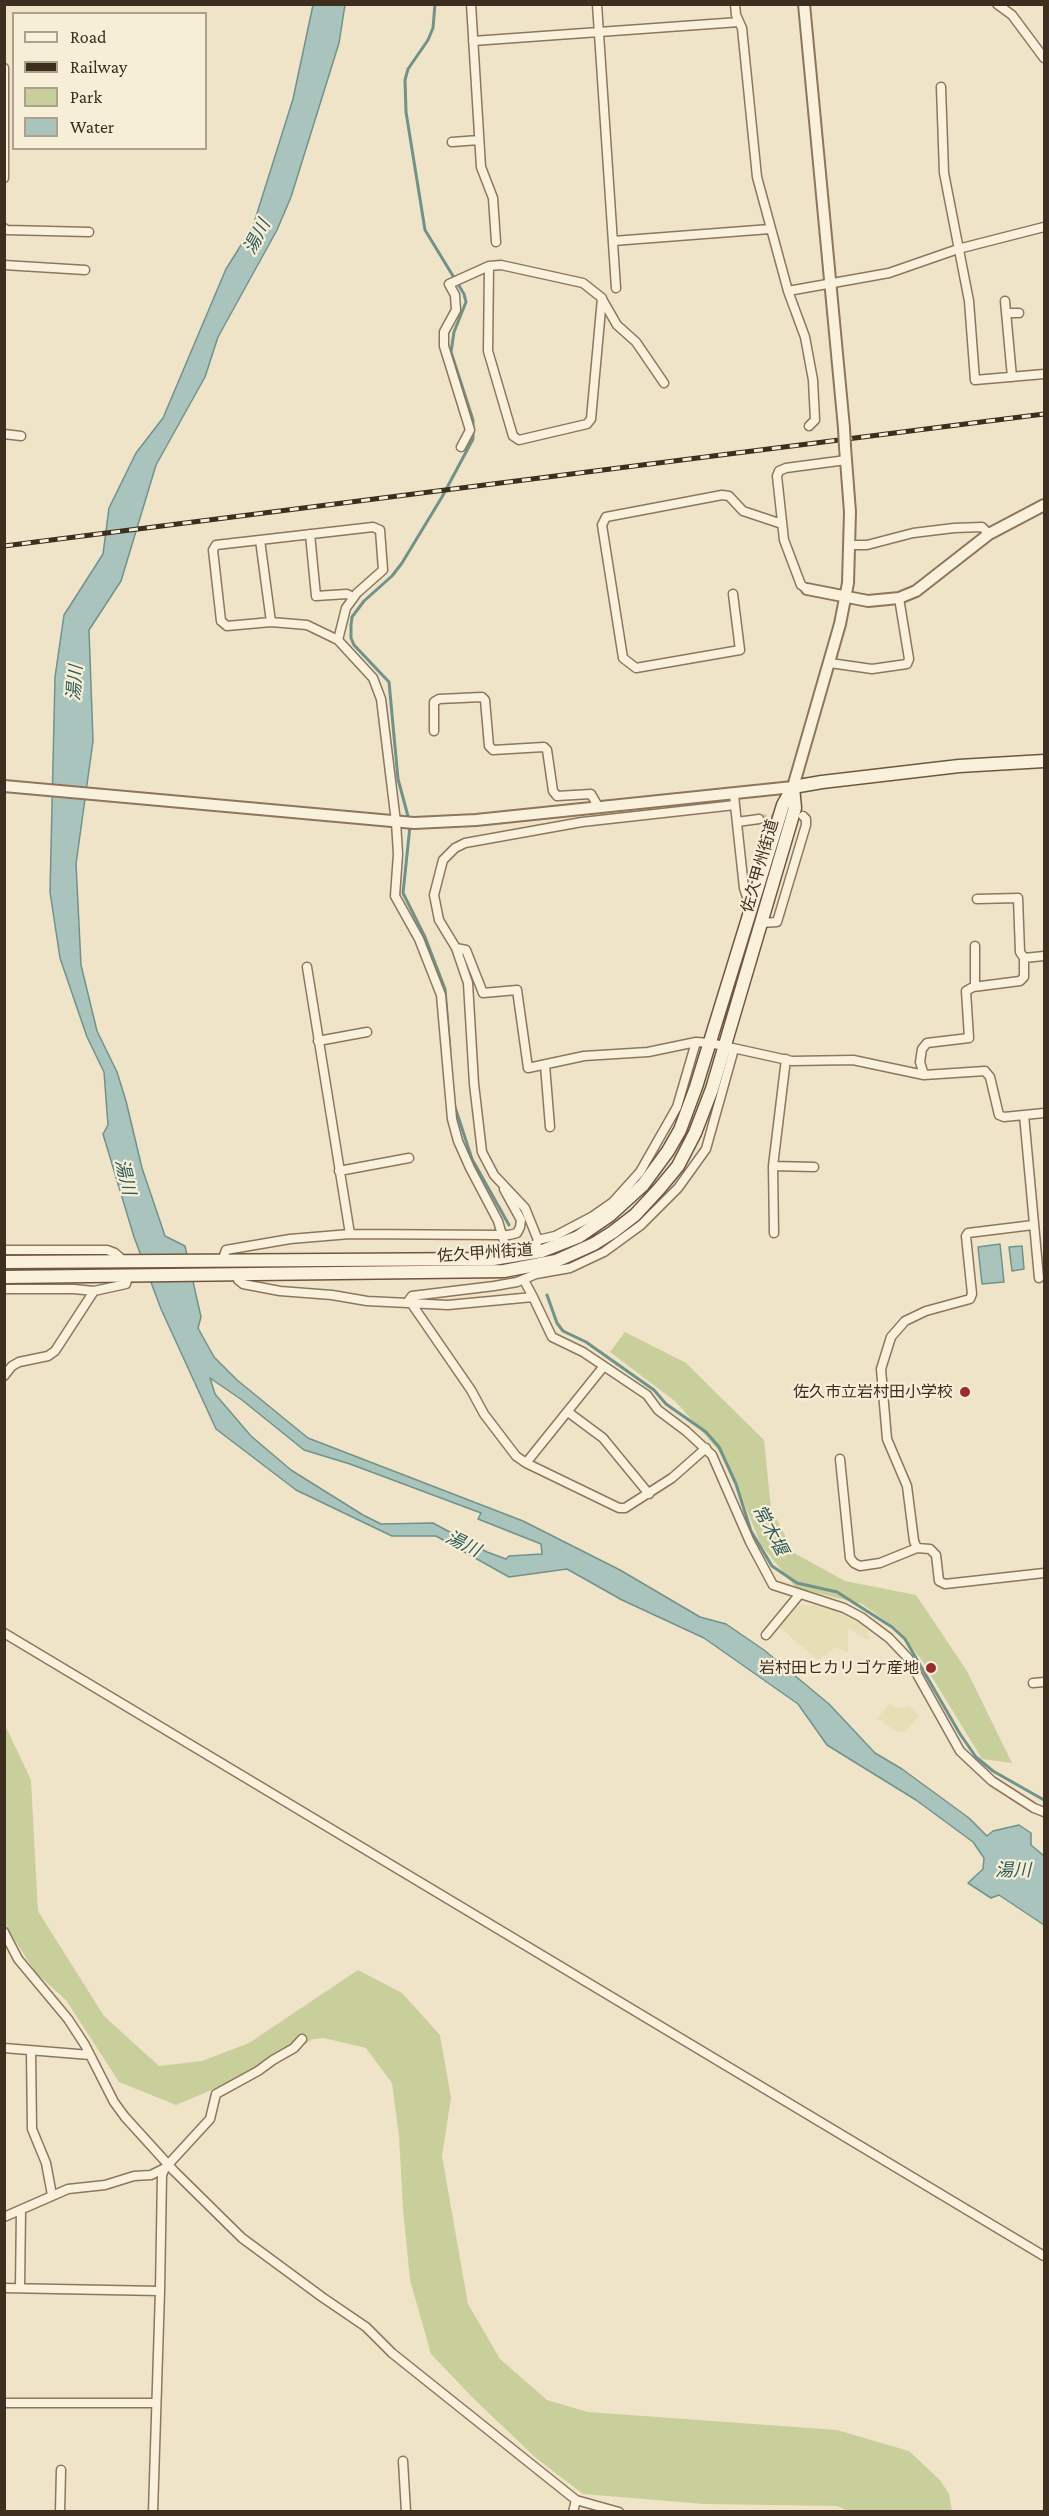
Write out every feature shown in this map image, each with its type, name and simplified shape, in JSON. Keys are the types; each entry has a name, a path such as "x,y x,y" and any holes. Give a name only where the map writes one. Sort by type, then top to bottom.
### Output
{"main road":[{"path":"793,787 959,766 1044,761"},
{"name":"佐久甲州街道","path":"4,1262 468,1259 518,1256 554,1247 578,1237 610,1215 643,1185 680,1130 689,1110 783,805 793,787"},
{"name":"佐久甲州街道","path":"4,1277 472,1273 535,1270 575,1254 604,1238 635,1215 659,1189 678,1166 695,1133 729,1048 761,923 795,808 793,787"}],"street":[{"path":"471,4 481,166 493,198 496,242"},
{"path":"597,4 616,288"},
{"path":"735,4 744,43 757,177 788,291 805,337 813,380 815,420 809,426"},
{"path":"219,1261 226,1250 290,1239 350,1234 502,1235 516,1233 521,1220 487,1164 479,1137 468,983 456,948 439,920 434,895 442,861 455,848 488,838 734,799 793,787 830,663 845,596 850,544 844,428 804,4"},
{"path":"997,4 1012,15 1044,58"},
{"path":"473,41 739,22"},
{"path":"4,68 4,178"},
{"path":"941,87 944,173 969,301 975,380 1044,374"},
{"path":"452,142 479,140"},
{"path":"788,291 889,273 958,249 1044,227"},
{"path":"4,228 7,230 89,232"},
{"path":"612,241 770,229"},
{"path":"4,265 85,270"},
{"path":"461,447 470,430 444,339 444,332 456,310 455,295 449,284 489,266 501,265 583,283 602,298 617,325 636,342 664,382"},
{"path":"489,266 488,351 513,436 519,440 587,424 591,419 602,298"},
{"path":"1005,302 1011,377"},
{"path":"1006,313 1019,313"},
{"path":"4,434 21,436"},
{"path":"846,460 779,471 777,476 784,540 801,585 807,589 874,601 899,598 925,584 989,534 1044,505"},
{"path":"733,594 740,650 636,668 623,658 602,525 606,517 722,495 729,496 743,511 782,524"},
{"path":"338,640 346,608 353,597 383,570 380,530 373,526 216,544 213,550 221,621 227,626 271,622 307,625 338,640 373,678 381,699 398,823 395,896 419,939 441,995 452,1119 466,1160 498,1221 507,1250"},
{"path":"850,544 867,545 913,533 954,528 982,527 989,534"},
{"path":"310,534 316,596 347,594 353,597"},
{"path":"260,540 271,622"},
{"path":"830,663 872,669 907,664 909,659 899,598"},
{"path":"434,731 434,702 439,699 482,697 485,700 489,746 493,750 544,747 547,750 553,791 557,796 591,794 599,808"},
{"path":"4,786 398,823 476,820 599,808 734,799"},
{"path":"734,799 744,888 747,897 754,899"},
{"path":"761,923 777,922 806,825 806,819 803,816"},
{"path":"737,822 759,819"},
{"path":"924,1075 920,1062 922,1049 927,1043 969,1038 966,991 975,986 1020,981 1024,977 1024,958 1020,952 1018,898 977,899"},
{"path":"975,946 975,986"},
{"path":"456,948 466,950 483,993 517,990 528,1068 584,1056 648,1052 696,1042 710,1043 786,1059 853,1060 924,1075 985,1071 990,1077 999,1115 1004,1117 1044,1113"},
{"path":"1024,958 1044,956"},
{"path":"307,967 350,1234"},
{"path":"318,1041 367,1032"},
{"path":"518,1256 538,1240 555,1236 593,1216 613,1202 632,1181 654,1149 677,1107 694,1057 696,1042"},
{"path":"774,1233 773,1166 786,1059"},
{"path":"545,1065 550,1127"},
{"path":"1024,1115 1033,1226 1040,1251 1039,1278"},
{"path":"339,1171 409,1158"},
{"path":"773,1166 814,1167"},
{"path":"504,1189 515,1196 525,1208 538,1240"},
{"path":"917,1548 914,1541 907,1486 890,1449 884,1423 881,1369 885,1351 897,1329 905,1322 920,1313 970,1299 972,1294 966,1236 968,1233 1033,1226"},
{"path":"4,1250 107,1250 129,1261"},
{"path":"535,1270 517,1282 412,1296 409,1300 471,1390 484,1414 516,1456 619,1508 625,1508 672,1478 706,1448"},
{"path":"237,1275 238,1280 243,1284 280,1291 412,1303 448,1305 533,1297"},
{"path":"4,1289 74,1288 94,1291 126,1284 134,1276"},
{"path":"525,1282 552,1337 604,1366 647,1395 658,1410 706,1448 717,1463 768,1579 773,1584 799,1595 844,1608 861,1617 889,1638 909,1658 960,1751 992,1781 1044,1812"},
{"path":"4,1376 12,1366 19,1362 48,1356 55,1351 94,1291"},
{"path":"526,1463 604,1366"},
{"path":"568,1412 609,1445 649,1494"},
{"path":"840,1459 850,1558 854,1563 860,1566 880,1563 917,1548 930,1549 936,1555 939,1581 945,1584 1044,1573"},
{"path":"766,1635 799,1595"},
{"path":"4,1633 1044,2256"},
{"path":"1033,1683 1044,1682"},
{"path":"4,1932 18,1959 68,2019 114,2102 166,2166 242,2238 366,2327 392,2353 576,2500 619,2511"},
{"path":"4,2217 68,2189 105,2185 134,2176 151,2175 166,2166 210,2119 216,2094 294,2048 302,2039"},
{"path":"4,2048 90,2055"},
{"path":"31,2050 32,2129 46,2163 52,2195"},
{"path":"153,2511 162,2175 166,2166"},
{"path":"20,2288 21,2210"},
{"path":"4,2288 160,2291"},
{"path":"4,2403 156,2403"},
{"path":"403,2461 406,2511"},
{"path":"60,2511 62,2470"},
{"path":"573,2511 576,2500"}],"shaded area":[{"path":"799,1605 814,1605 847,1613 870,1627 867,1633 870,1637 868,1640 848,1628 848,1653 836,1647 818,1660 779,1627"},
{"path":"890,1704 897,1708 909,1706 919,1716 905,1732 896,1731 877,1718"}],"green space":[{"path":"625,1332 686,1363 764,1440 771,1508 794,1553 845,1581 916,1595 967,1671 1012,1763 982,1759 921,1659 897,1629 862,1604 796,1588 761,1545 726,1459 676,1402 610,1352"},
{"path":"4,1723 31,1780 38,1911 104,2016 159,2066 202,2061 249,2043 358,1970 402,1993 440,2035 451,2098 442,2156 468,2304 500,2359 547,2400 588,2412 837,2430 909,2451 940,2480 949,2494 952,2511 850,2512 837,2506 704,2504 583,2494 536,2458 431,2354 410,2280 399,2136 392,2083 366,2048 324,2038 313,2039 275,2063 176,2105 119,2082 66,2000 36,1973 7,1928 5,1919"}],"water":[{"name":"湯川","path":"313,5 345,5 339,43 291,197 277,230 218,337 205,377 156,465 121,581 89,630 93,741 76,864 81,965 97,1031 117,1072 142,1168 165,1236 185,1246 201,1317 198,1328 214,1357 237,1380 308,1438 523,1521 620,1570 700,1617 726,1624 764,1650 829,1704 875,1753 902,1769 969,1818 987,1836 993,1831 1019,1825 1031,1833 1031,1845 1044,1856 1044,1925 999,1895 991,1898 968,1883 983,1869 984,1858 973,1842 916,1800 827,1745 798,1704 704,1638 622,1600 567,1569 509,1577 436,1536 392,1536 296,1490 216,1429 161,1309 134,1237 103,1134 108,1125 104,1072 87,1037 60,958 50,892 55,677 64,615 103,554 109,508 136,453 163,418 226,269 253,226 293,99","holes":["210,1378 242,1400 304,1450 350,1464 481,1513 478,1519 541,1544 542,1554 509,1556 506,1559 487,1552 433,1523 381,1524 363,1515 291,1470 251,1436 215,1394"]},
{"path":"1000,1244 1004,1282 982,1284 978,1247"},
{"path":"1022,1246 1024,1269 1012,1271 1009,1247"}],"waterway":[{"path":"409,820 398,779 389,682 354,645 351,638 351,625 352,617 364,601 392,576 402,563 442,497 473,439 473,420 451,352 454,332 466,302 464,294 425,230 406,112 405,80 408,69 428,40 433,28 435,4"},
{"path":"410,826 403,893 425,937 445,989 450,1050"},
{"path":"455,1107 472,1159 509,1225"},
{"name":"常木堰","path":"547,1295 557,1323 563,1331 586,1342 654,1390 666,1404 706,1432 719,1447 736,1484 751,1531 772,1566 797,1583 837,1592 892,1627 905,1639 960,1734 976,1757 993,1771 1044,1800"}],"tunnel":[{"path":"759,819 797,817"}],"railway":[{"path":"4,546 1044,414"}],"place":[{"name":"佐久市立岩村田小学校","path":"965,1392"},
{"name":"岩村田ヒカリゴケ産地","path":"931,1668"}]}
